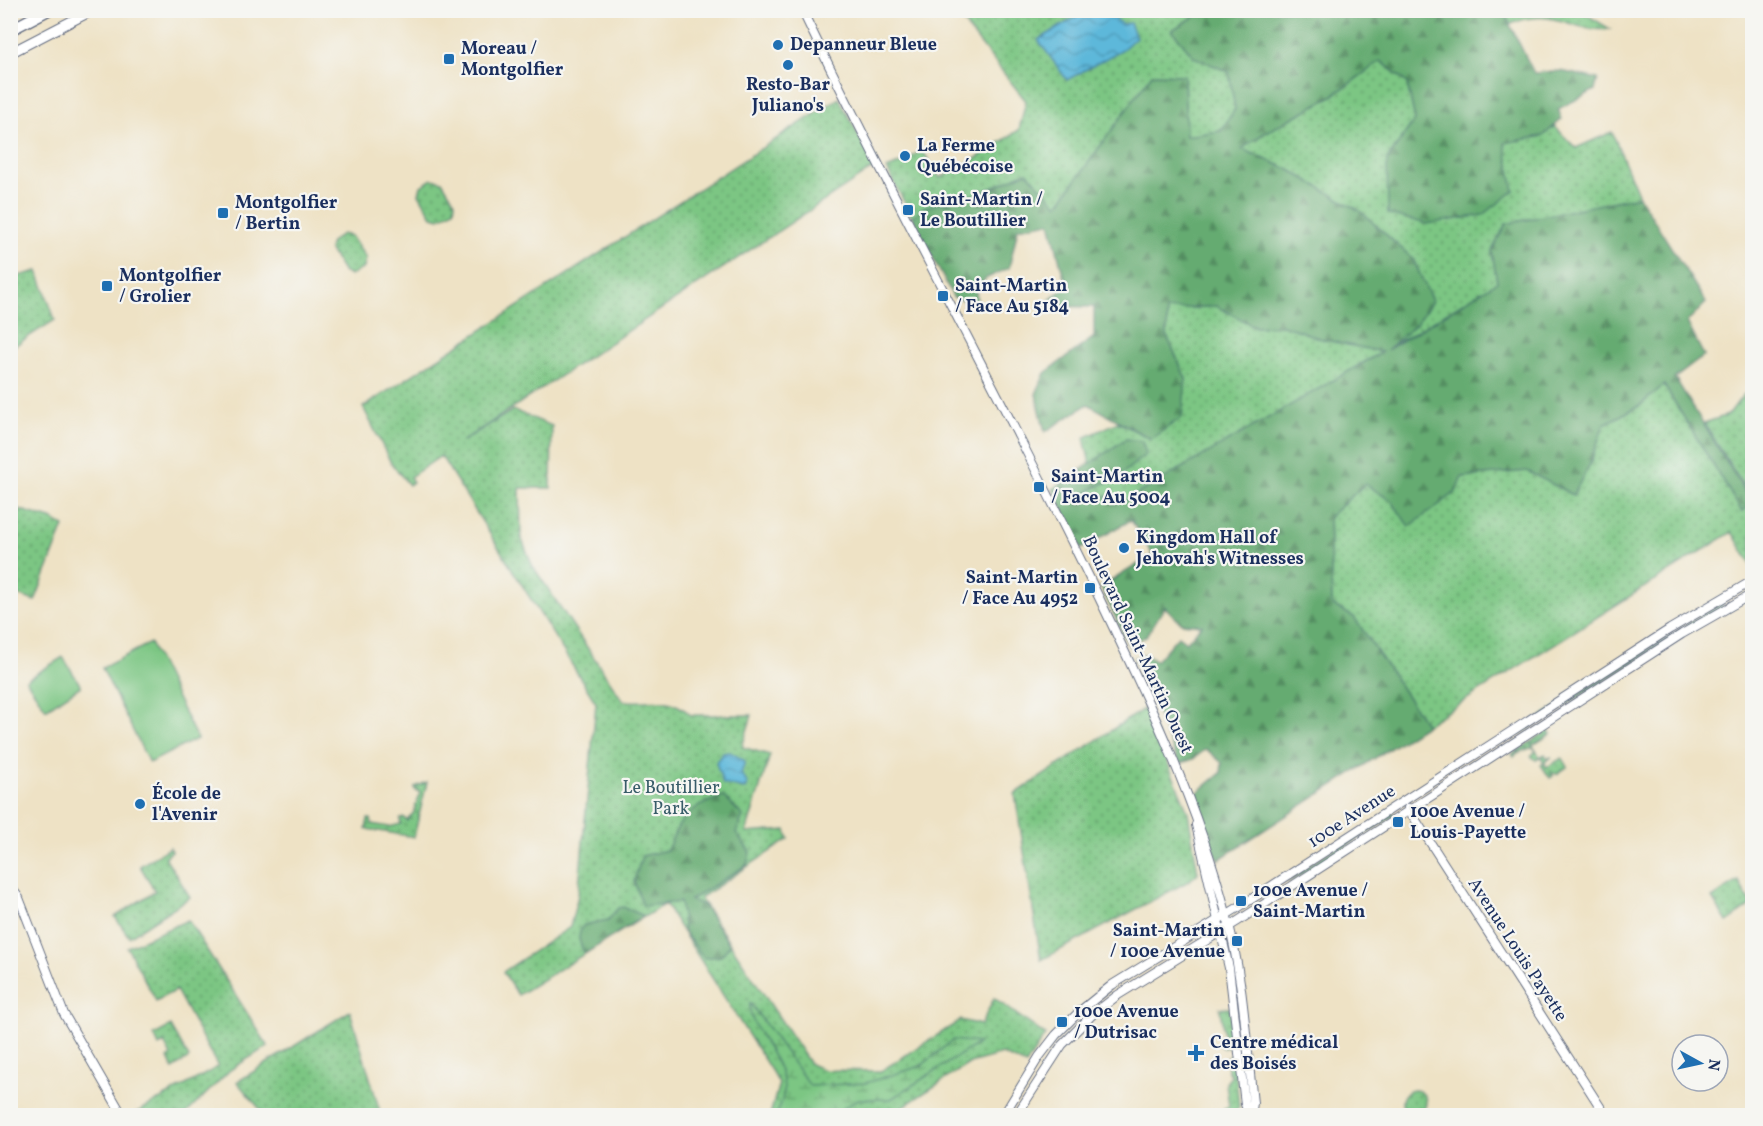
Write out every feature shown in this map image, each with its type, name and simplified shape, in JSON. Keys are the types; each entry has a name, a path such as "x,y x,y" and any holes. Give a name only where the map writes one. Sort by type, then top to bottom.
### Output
{"highway":[{"path":"10,30 48,10"}],"main road":[{"path":"10,53 93,10"},
{"name":"Boulevard Saint-Martin Ouest","path":"802,10 1081,559 1138,680 1205,838 1227,914 1225,928 1242,1001 1253,1103 1250,1116"},
{"name":"Boulevard Saint-Martin Ouest","path":"1194,813 1218,919 1225,928"}],"street":[{"name":"100e Avenue","path":"1003,1116 1039,1057 1080,1011 1120,980 1227,914 1670,629 1752,581"},
{"name":"100e Avenue","path":"1016,1116 1054,1055 1092,1015 1142,979 1682,634 1752,594"},
{"name":"Avenue Louis Payette","path":"1404,801 1606,1116"},
{"path":"10,886 19,898 64,1014 123,1116"}],"green space":[{"path":"969,11 1204,11 1172,30 1194,57 1229,72 1235,109 1221,131 1186,136 1184,75 1152,74 1058,206 1027,172 980,193 924,207 912,217 887,169 904,162 922,150 940,178 972,161 1019,130 1026,101 958,16"},
{"path":"1204,11 1499,11 1506,17 1534,73 1561,71 1598,79 1595,90 1558,109 1562,119 1543,136 1505,143 1514,191 1483,215 1427,224 1388,214 1387,160 1415,119 1407,83 1381,61 1332,96 1263,134 1242,149 1288,169 1360,211 1413,259 1432,301 1416,324 1387,350 1497,282 1492,251 1506,224 1639,196 1706,303 1687,322 1704,356 1675,378 1752,503 1742,512 1664,385 1639,406 1604,424 1590,464 1573,495 1527,471 1462,477 1456,492 1409,527 1392,501 1365,484 1329,517 1332,605 1354,617 1426,725 1218,860 1193,796 1221,773 1222,763 1206,749 1193,759 1179,764 1134,658 1144,654 1156,661 1178,636 1186,642 1202,625 1181,623 1165,607 1146,636 1129,646 1101,587 1153,555 1131,520 1081,549 1053,489 1126,439 1142,441 1146,454 1122,474 1087,492 1125,501 1382,352 1325,340 1283,325 1256,327 1216,306 1167,310 1167,336 1186,379 1182,417 1151,439 1088,404 1045,432 1036,394 1045,373 1094,337 1094,307 1043,306 1066,286 1050,222 1018,228 1009,268 987,278 976,288 977,305 953,297 912,217 924,207 980,193 1027,172 1058,205 1152,74 1184,75 1186,136 1221,131 1235,109 1229,72 1194,57 1172,30"},
{"path":"1499,11 1581,11 1610,29 1585,28 1538,17 1509,25 1506,17"},
{"path":"1381,61 1407,83 1415,119 1387,160 1543,136 1554,126 1576,148 1612,132 1639,196 1506,224 1492,251 1497,282 1383,351 1416,324 1432,301 1413,259 1360,211 1288,169 1242,149 1263,134 1332,96"},
{"name":"Le Boutillier Park","path":"839,98 875,167 461,442 513,410 552,426 551,488 520,488 521,537 532,565 623,701 667,702 683,708 691,715 752,715 742,747 770,755 746,833 786,830 789,839 700,898 810,1064 824,1070 881,1071 961,1020 981,1025 994,998 1045,1035 1026,1065 1002,1054 970,1063 898,1110 865,1110 856,1116 770,1115 779,1083 665,904 518,995 503,972 570,927 578,895 596,703 441,456 410,477 413,482 409,485 391,463 363,407"},
{"path":"432,179 442,181 455,202 454,210 440,218 432,216 419,194 421,186"},
{"path":"342,234 351,236 366,258 364,268 351,275 344,273 329,249 331,242"},
{"path":"38,271 55,320 11,348 11,278"},
{"path":"1216,306 1256,327 1283,325 1325,340 1382,352 1125,502 1086,492 1122,474 1125,439 1090,464 1084,438 1118,422 1151,439 1186,379 1167,336 1167,310"},
{"path":"1664,385 1742,511 1752,503 1752,566 1732,532 1426,725 1354,617 1332,605 1329,517 1366,483 1392,501 1462,477 1527,471 1573,495 1590,464 1604,424 1639,406"},
{"path":"1752,391 1752,500 1704,423 1728,415 1743,395"},
{"path":"11,507 51,519 64,526 35,601 11,593"},
{"path":"1721,603 1723,606 1520,734 1518,731"},
{"path":"150,643 197,739 149,763 102,668"},
{"path":"63,657 81,686 46,709 26,680"},
{"path":"1145,708 1188,812 1198,873 1189,881 1041,960 1015,794"},
{"path":"1549,730 1551,734 1533,745 1531,743 1540,757 1545,754 1547,758 1552,757 1544,763 1541,757 1536,760 1531,756 1536,751 1533,747 1517,753 1514,757 1512,754"},
{"path":"1562,758 1567,767 1557,774 1551,773 1553,776 1550,778 1541,765 1544,763 1547,767"},
{"path":"427,782 414,837 366,829 368,819 371,819 372,824 389,827 401,824 400,819 403,817 407,821 414,812 420,792 415,790 415,787"},
{"path":"723,796 743,816 736,833 750,852 747,865 690,900 704,905 730,945 721,956 704,958 684,932 680,902 643,906 634,881 642,856 667,850 677,828 687,815 700,806"},
{"path":"1393,812 1395,815 1288,883 1309,865"},
{"path":"170,847 172,851 165,857 190,897 129,937 115,917 155,891 140,866"},
{"path":"1738,881 1752,905 1727,922 1712,898"},
{"path":"623,907 644,916 585,954 579,939 584,925 608,920 618,908"},
{"path":"188,920 268,1046 230,1070 185,1115 132,1115 218,1067 176,990 156,1001 127,947"},
{"path":"750,1003 810,1086 866,1083 921,1066 953,1040 979,1043 891,1099 858,1099 833,1115 777,1115 784,1092 783,1080 779,1068 754,1024"},
{"path":"1220,1008 1230,1008 1233,1046 1223,1048 1220,1046 1225,1044"},
{"path":"350,1011 381,1115 265,1115 237,1082"},
{"path":"171,1026 189,1058 173,1069 168,1058 171,1056 164,1043 159,1046 154,1035"},
{"path":"1234,1054 1239,1108 1234,1112 1224,1113 1224,1108 1229,1107 1226,1083 1232,1075 1228,1072 1227,1057"},
{"path":"1414,1090 1419,1091 1425,1097 1425,1107 1419,1113 1414,1114 1409,1113 1403,1107 1402,1102 1403,1097 1409,1091"}],"water":[{"path":"1088,10 1118,11 1116,20 1122,24 1130,23 1136,37 1123,49 1067,80 1038,40"},
{"path":"730,752 745,761 741,774 748,784 745,789 723,784 716,762 723,753"}],"place":[{"name":"Depanneur Bleue","path":"778,45"},
{"name":"Moreau / Montgolfier","path":"449,59"},
{"name":"Resto-Bar Juliano's","path":"788,65"},
{"name":"La Ferme Québécoise","path":"905,156"},
{"name":"Saint-Martin / Le Boutillier","path":"908,210"},
{"name":"Montgolfier / Bertin","path":"223,213"},
{"name":"Montgolfier / Grolier","path":"107,286"},
{"name":"Saint-Martin / Face Au 5184","path":"943,296"},
{"name":"Saint-Martin / Face Au 5004","path":"1039,487"},
{"name":"Kingdom Hall of Jehovah's Witnesses","path":"1124,548"},
{"name":"Saint-Martin / Face Au 4952","path":"1090,588"},
{"name":"École de l'Avenir","path":"140,804"},
{"name":"100e Avenue / Louis-Payette","path":"1398,822"},
{"name":"100e Avenue / Saint-Martin","path":"1241,901"},
{"name":"Saint-Martin / 100e Avenue","path":"1237,941"},
{"name":"100e Avenue / Dutrisac","path":"1062,1022"},
{"name":"Centre médical des Boisés","path":"1196,1053"}]}
